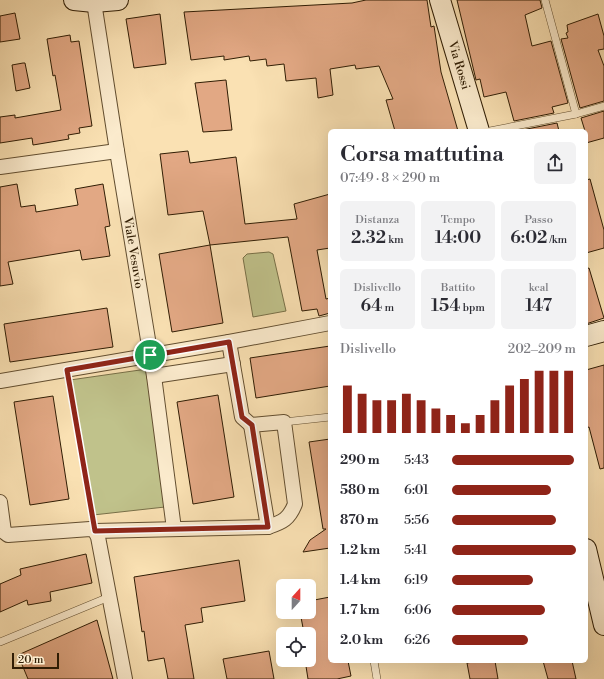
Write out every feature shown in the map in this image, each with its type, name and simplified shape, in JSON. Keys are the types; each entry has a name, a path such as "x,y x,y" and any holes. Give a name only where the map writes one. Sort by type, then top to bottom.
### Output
{"street":[{"path":"74,0 94,2 118,0"},
{"name":"Via Rossi","path":"440,0 478,129"},
{"name":"Viale Vesuvio","path":"94,2 154,376 174,529"},
{"path":"0,167 117,151"},
{"path":"0,381 229,342 328,323"},
{"path":"588,335 604,331"},
{"path":"229,342 242,417 252,425 268,527"},
{"path":"154,376 233,364"},
{"path":"0,502 4,532 8,535 90,529 95,531 268,527 281,523 286,519 292,513 295,504 284,422 252,425"},
{"path":"95,531 98,537 125,679"},
{"path":"588,557 604,625"}],"lane":[{"path":"545,0 576,114"},
{"path":"500,129 576,114 604,106"},
{"path":"284,422 328,417"},
{"path":"0,642 109,597"},
{"path":"374,663 377,679"}],"path":[{"path":"67,370 95,531"}],"green space":[{"path":"269,252 273,254 286,311 253,317 243,258 247,254"},
{"path":"147,369 165,507 93,515 70,380"}],"building":[{"path":"366,0 427,0 431,27 434,26 441,72 457,129 394,129 386,100 393,99 379,66 356,69 355,65 330,69 333,95 318,98 316,78 286,81 284,64 267,66 266,59 250,61 249,56 224,60 224,56 191,60 184,12 352,3"},
{"path":"457,0 540,0 542,8 525,15 532,46 551,41 568,103 552,107 554,113 514,121 506,92 484,97 480,79 476,80"},
{"path":"15,13 20,39 0,42 0,16"},
{"path":"160,14 166,64 134,68 126,19"},
{"path":"598,14 604,36 604,49 598,50 604,66 604,101 580,108 561,39 568,38 566,33 568,32 567,25"},
{"path":"70,35 71,42 79,41 92,126 79,128 80,133 68,135 69,139 33,145 32,138 0,143 0,117 15,115 15,118 61,110 55,75 53,76 47,39"},
{"path":"25,63 30,88 16,91 12,65"},
{"path":"226,80 232,130 203,132 195,83"},
{"path":"604,111 604,138 588,142 588,129 584,129 581,118"},
{"path":"557,123 558,129 527,129"},
{"path":"188,151 190,163 236,157 245,224 297,219 294,204 328,195 328,248 317,250 326,299 328,298 328,314 319,316 317,309 302,311 288,237 210,245 203,211 168,215 160,154"},
{"path":"590,179 604,230 604,248 588,252 588,180"},
{"path":"17,184 21,207 35,205 36,212 78,205 75,189 103,184 110,226 105,227 110,256 82,260 80,250 8,262 13,284 0,286 0,187"},
{"path":"210,245 223,323 172,332 159,254"},
{"path":"588,268 604,318 588,323"},
{"path":"107,308 113,347 10,362 4,324"},
{"path":"328,346 328,386 256,398 250,358"},
{"path":"604,365 604,468 600,469 588,427 588,369"},
{"path":"218,395 234,497 193,504 177,402"},
{"path":"53,396 69,499 30,505 14,402"},
{"path":"328,439 328,548 303,552 310,540 326,529 323,529 309,442"},
{"path":"86,554 92,583 50,592 51,601 28,605 27,600 0,612 0,584 21,575 20,569"},
{"path":"239,560 245,601 201,608 203,622 185,625 194,679 168,679 164,658 148,661 134,577"},
{"path":"328,597 328,663 348,663 351,676 337,679 308,679 306,667 316,667 316,627 303,627 301,619 316,619 316,600"},
{"path":"97,620 113,679 28,679 18,655"},
{"path":"269,651 274,679 227,679 223,659"},
{"path":"467,663 495,663 498,679 470,679"},
{"path":"544,663 572,663 576,679 548,679"}],"route":[{"path":"229,342 242,417 246,422 252,425 268,527 95,531 67,370 150,355 229,342"}]}
